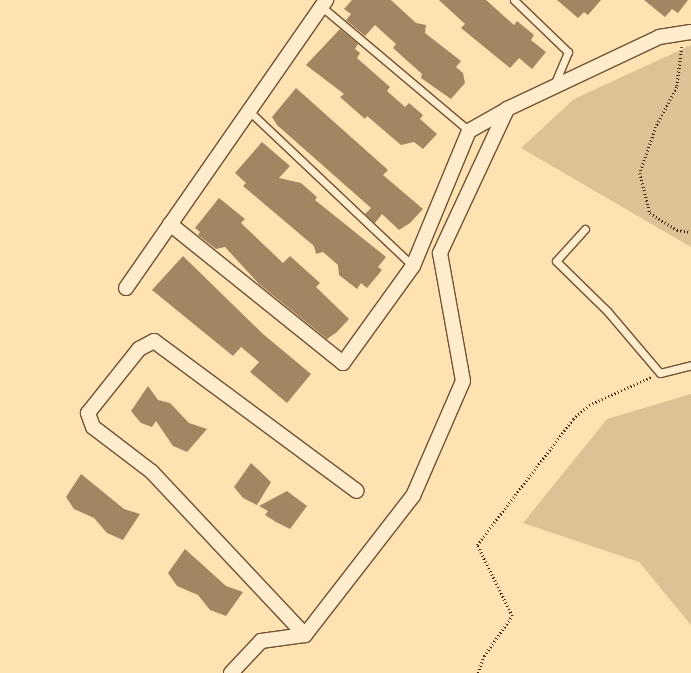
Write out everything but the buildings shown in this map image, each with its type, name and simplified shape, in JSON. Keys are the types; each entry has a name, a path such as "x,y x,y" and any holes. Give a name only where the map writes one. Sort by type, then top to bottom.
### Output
{"street":[{"path":"126,288 324,3"},
{"path":"170,224 343,363 413,266 469,131 507,109 659,37 688,33"},
{"path":"231,673 261,641 306,635 413,496 463,381 440,253 507,109"},
{"path":"306,635 152,472 93,427 88,413 139,349 154,341 357,490"}],"lane":[{"path":"514,0 568,52 553,87"},
{"path":"324,3 469,131"},
{"path":"249,111 413,266"},
{"path":"585,229 556,261 608,312 660,373 691,366"}],"path":[{"path":"688,33 677,87 656,127 640,173 650,213 677,230 691,232"},
{"path":"478,673 484,656 512,616 477,545 573,419 589,404 660,373"}],"shaded area":[{"path":"691,45 691,247 521,148 574,99"},
{"path":"691,394 691,625 639,562 523,523 607,419"}]}
